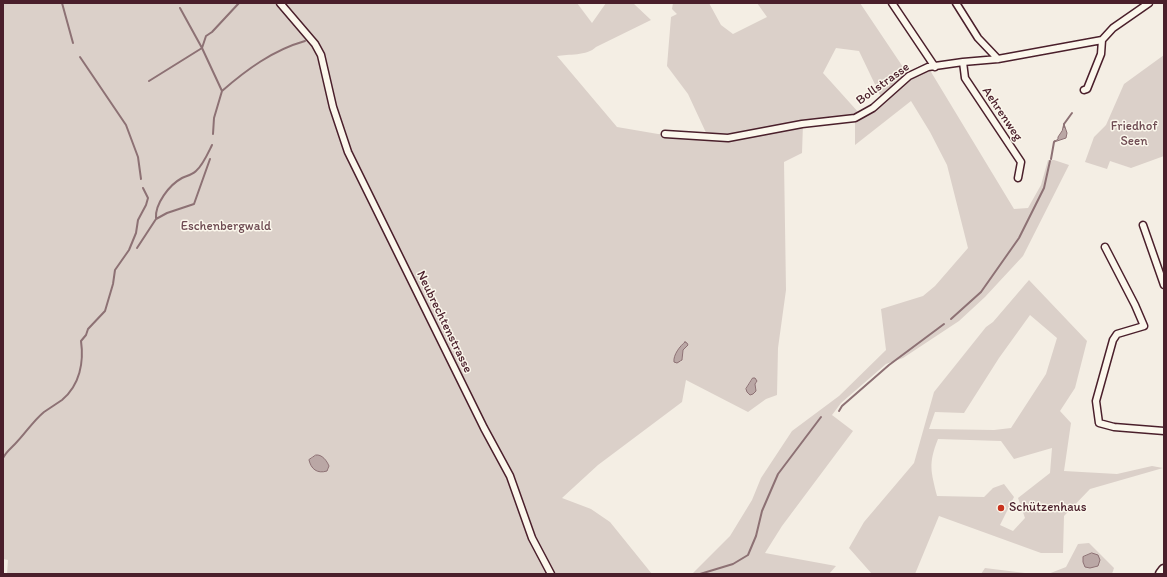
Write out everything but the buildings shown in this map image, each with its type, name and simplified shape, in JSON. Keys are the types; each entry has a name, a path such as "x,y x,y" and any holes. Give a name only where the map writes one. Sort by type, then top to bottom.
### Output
{"main road":[{"path":"1162,574 1164,570"}],"street":[{"name":"Neubrechtenstrasse","path":"280,3 319,51 323,59 336,116 348,152 484,428 510,476 532,538 551,574"},
{"path":"892,3 935,67"},
{"path":"956,3 978,38 998,59"},
{"path":"1084,90 1087,89 1101,54 1102,40 1113,28 1148,3"},
{"name":"Bollstrasse","path":"665,134 728,138 802,124 856,118 873,108 909,76 928,67 998,59 1102,40"},
{"name":"Aehrenweg","path":"963,62 965,78 1021,162 1018,178"},
{"path":"1143,225 1164,286"},
{"path":"1105,247 1136,305 1144,326 1117,334 1113,340 1096,401 1098,423 1114,427 1164,431"}],"green space":[{"name":"Eschenbergwald","path":"3,3 577,3 592,23 606,3 633,3 651,20 588,52 557,56 617,127 658,134 708,137 688,94 667,66 671,17 677,14 672,9 673,3 709,3 721,25 733,34 767,17 757,3 860,3 909,76 928,67 1014,209 1028,208 1041,185 1048,160 1054,160 1069,165 1023,256 985,297 959,321 903,358 886,364 841,403 832,415 853,431 782,526 765,553 836,566 829,574 692,574 730,536 752,500 761,478 792,431 839,396 886,350 881,309 923,296 935,286 968,248 947,165 930,132 911,101 855,145 855,118 873,108 908,77 881,97 859,51 836,48 823,73 859,113 803,124 802,153 784,162 786,290 778,348 777,395 766,399 748,412 686,380 682,402 598,465 562,498 591,509 610,522 652,574 7,574 8,560 3,559","holes":["685,342 688,345 683,350 683,358 681,362 674,360 679,349","752,379 757,382 755,384 756,388 750,395 747,392 747,388","317,455 323,458 329,466 328,470 316,471 310,463 312,457"]},
{"name":"Friedhof Seen","path":"1164,55 1164,156 1131,168 1110,161 1107,169 1085,162 1094,137 1106,125 1124,84"},
{"path":"1029,280 1087,341 1075,388 1060,411 1071,423 1064,471 1117,474 1152,466 1163,468 1090,489 1064,516 1063,553 1041,553 939,516 915,574 872,574 849,548 864,522 914,463 934,392 986,327 993,322","holes":["1030,315 1057,338 1046,374 1011,428 994,430 929,429 935,412 964,413 999,358","938,439 1001,441 1014,459 1052,448 1050,473 1018,498 1025,518 1013,531 1000,525 1014,497 1004,484 993,488 984,497 937,496 933,480 932,461"]},
{"path":"1089,543 1114,568 1112,574 1048,574 1066,567 1078,544"},
{"path":"985,568 1033,574 981,574"}],"shaded area":[{"path":"1064,124 1067,133 1066,138 1054,142 1058,139"},
{"path":"685,342 688,345 683,350 682,360 677,363 674,362 679,348"},
{"path":"753,378 757,381 755,384 756,391 750,395 746,389"},
{"path":"316,455 324,458 327,462 329,466 327,471 320,472 311,466 309,460"},
{"path":"1092,553 1098,555 1100,560 1098,566 1090,568 1085,567 1083,557"}],"waterway":[{"path":"62,3 73,43"},
{"path":"149,81 202,48 206,36 212,32 239,3"},
{"path":"180,8 202,48 222,91 214,118 213,134"},
{"path":"222,91 271,55 305,41"},
{"path":"80,57 126,125 138,157 141,179"},
{"path":"1064,127 1064,124 1072,113"},
{"path":"1051,159 1055,141"},
{"path":"156,218 160,201 164,195 177,181 193,174 199,168 212,145"},
{"path":"137,248 156,219 167,213 194,204 210,159"},
{"path":"951,319 981,292 1019,238 1044,188 1050,161"},
{"path":"3,458 44,412 68,394 77,380 82,357 81,341 86,335 88,329 105,311 113,284 115,270 129,250 136,233 138,220 146,205 148,198 143,188"},
{"path":"839,411 842,406 889,365 944,324"},
{"path":"700,574 733,564 748,555 756,536 762,511 778,474 821,417"}],"place":[{"name":"Schützenhaus","path":"1001,508"}]}
